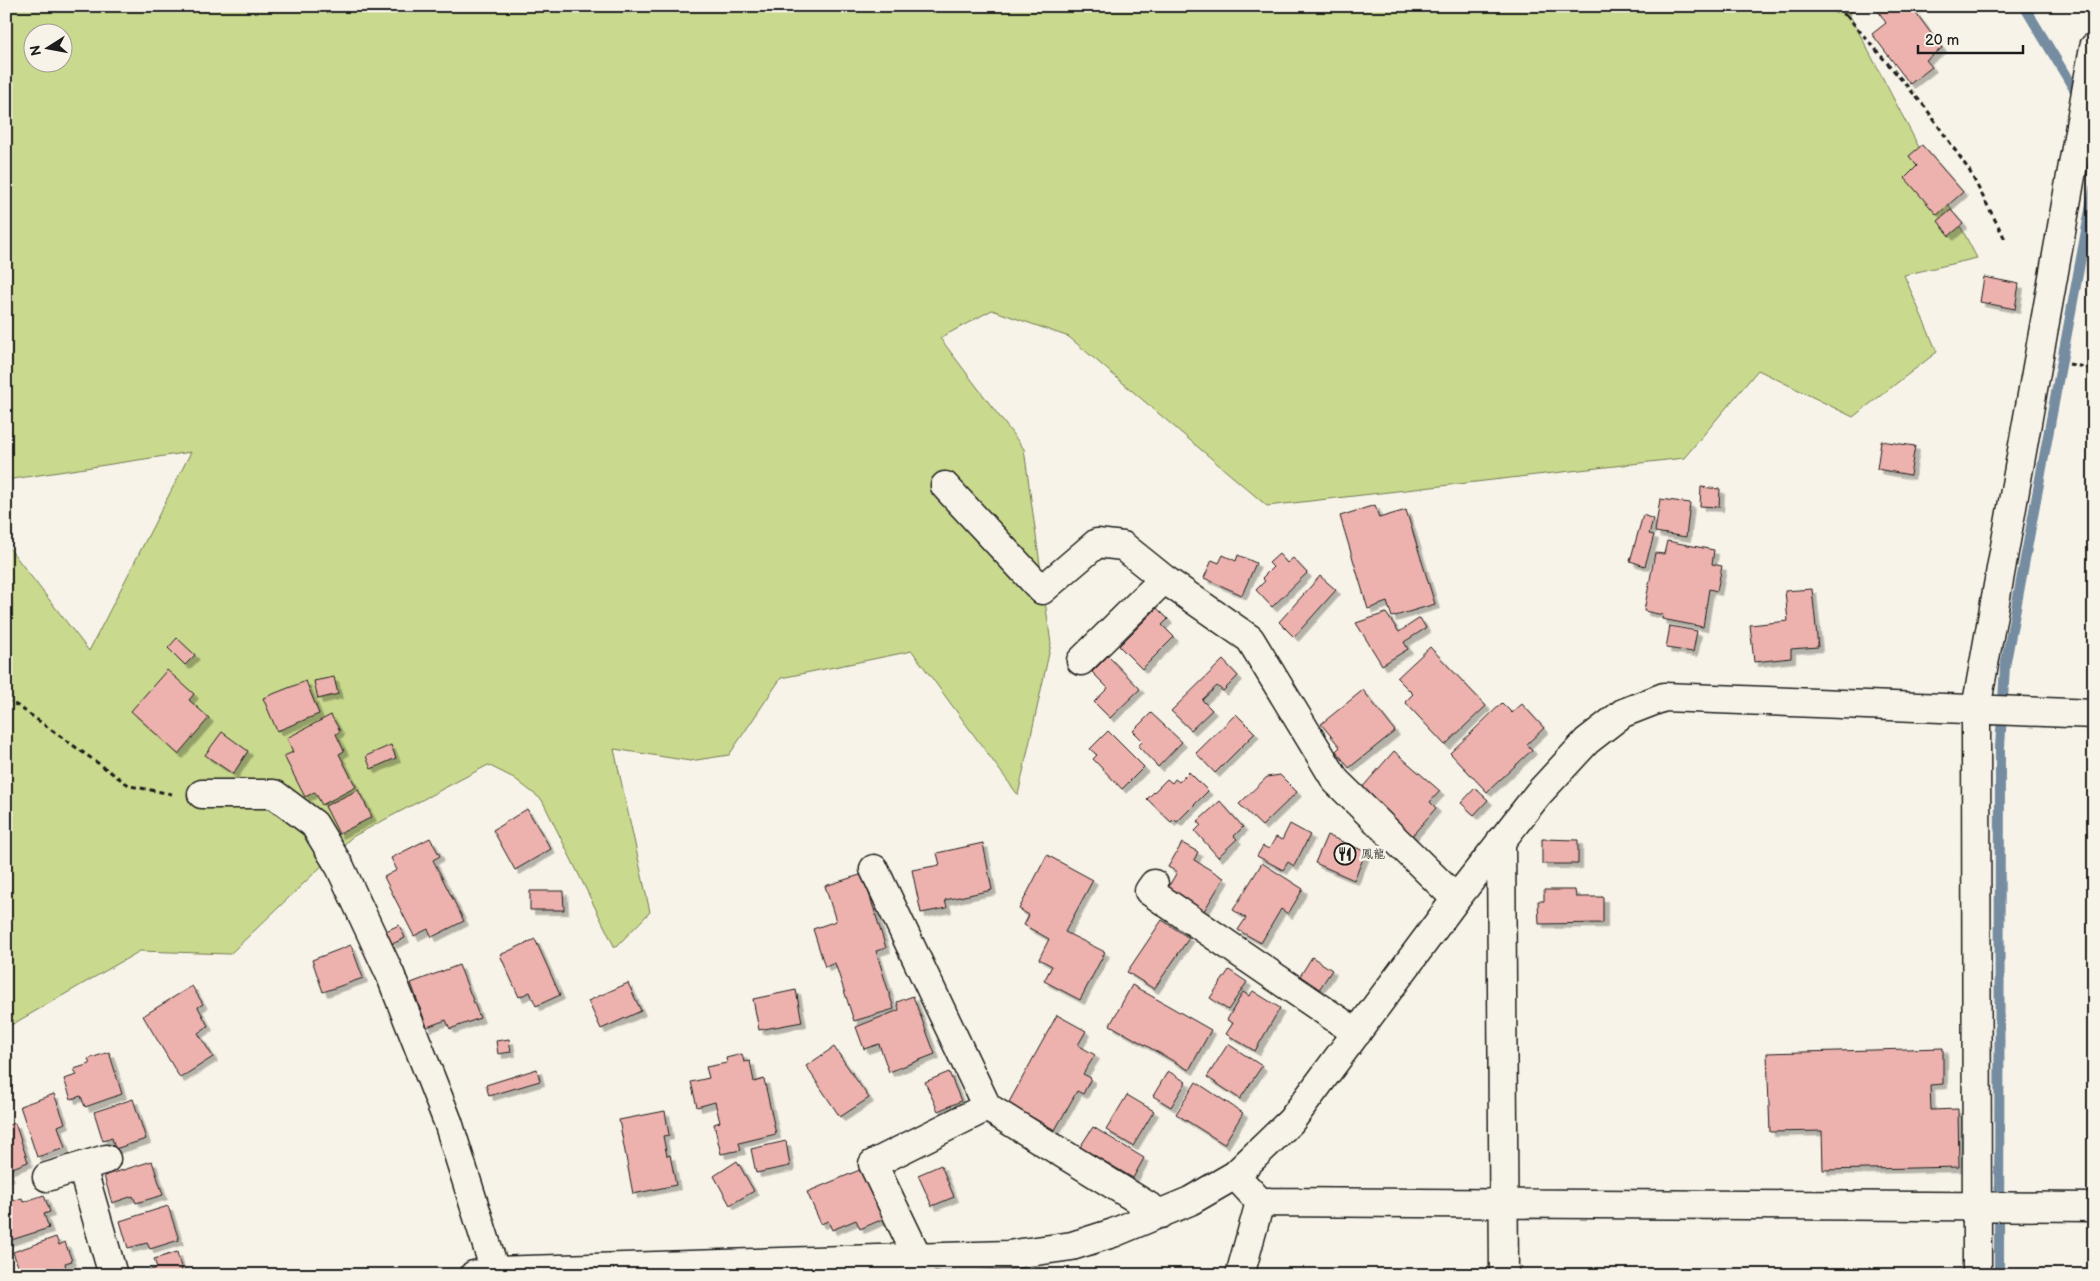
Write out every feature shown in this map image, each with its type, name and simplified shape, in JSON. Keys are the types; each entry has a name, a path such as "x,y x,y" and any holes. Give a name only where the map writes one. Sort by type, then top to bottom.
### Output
{"street":[{"path":"1977,1275 1976,709 2090,88 2094,47"},
{"path":"945,486 1042,590 1097,543 1123,546 1164,579 1250,639 1336,781 1456,898"},
{"path":"1081,661 1164,579"},
{"path":"202,794 274,794 314,824 340,867 390,974 448,1122 484,1273 1008,1255 1072,1246 1113,1233 1161,1214 1235,1175 1291,1121 1456,898 1538,794 1587,741 1623,713 1664,697 2094,714"},
{"path":"1502,840 1504,1275"},
{"path":"874,869 987,1107 1161,1214"},
{"path":"1154,884 1148,891 1357,1033"},
{"path":"918,1258 873,1164 987,1107"},
{"path":"47,1177 94,1163 113,1275"},
{"path":"1235,1175 1260,1202 2094,1207"},
{"path":"1240,1275 1260,1202"}],"path":[{"path":"1816,6 1846,15 1925,107 1969,170 2005,239"},
{"path":"1846,15 1857,6"},
{"path":"6,700 18,706 130,786 177,796 202,794"}],"green space":[{"path":"6,6 1845,6 1977,258 1904,275 1937,352 1853,417 1758,370 1684,458 1267,506 1069,337 992,310 940,338 1024,449 1051,644 1018,795 912,651 781,678 729,755 690,761 614,749 650,912 615,948 542,800 514,778 488,765 352,837 230,954 140,951 6,1028 6,544 89,651 191,452 6,480"}],"building":[{"path":"1875,6 1916,6 1913,9 1942,48 1926,60 1932,67 1910,84 1872,34 1886,23"},
{"path":"1922,145 1963,192 1937,215 1905,178 1917,166 1909,156"},
{"path":"1951,210 1963,224 1949,236 1938,221"},
{"path":"1984,277 2019,284 2015,309 1980,302"},
{"path":"1881,441 1915,446 1910,475 1877,469"},
{"path":"1701,487 1720,489 1719,507 1700,506"},
{"path":"1660,499 1690,503 1686,537 1655,532"},
{"path":"1375,505 1379,518 1406,510 1435,604 1392,617 1387,602 1368,609 1340,516"},
{"path":"1643,515 1653,519 1649,534 1654,535 1645,566 1630,561"},
{"path":"1667,541 1714,550 1712,564 1722,566 1717,591 1709,589 1703,627 1662,619 1663,615 1644,611 1655,553 1664,554"},
{"path":"1279,554 1287,563 1293,558 1307,573 1272,607 1256,590 1265,581 1262,578 1273,567 1269,563"},
{"path":"1223,555 1236,561 1238,555 1256,563 1242,595 1204,578 1212,560 1219,563"},
{"path":"1320,576 1336,590 1294,637 1279,622"},
{"path":"1812,589 1818,647 1791,649 1791,658 1754,662 1750,625 1788,621 1785,591"},
{"path":"1157,608 1168,619 1162,625 1174,637 1142,669 1119,646"},
{"path":"1386,613 1399,632 1420,618 1426,628 1404,642 1408,649 1382,665 1356,623"},
{"path":"1670,626 1697,631 1693,652 1666,648"},
{"path":"177,638 195,655 185,665 168,648"},
{"path":"1430,647 1486,706 1445,745 1405,702 1413,694 1397,678"},
{"path":"1108,656 1140,689 1110,718 1094,702 1108,688 1092,672"},
{"path":"1223,660 1238,676 1223,691 1217,686 1202,700 1212,710 1191,730 1171,711"},
{"path":"167,670 194,694 189,700 209,718 178,754 131,711"},
{"path":"334,677 338,694 318,699 314,681"},
{"path":"306,681 319,714 277,731 263,698"},
{"path":"1363,690 1395,731 1349,768 1336,751 1340,747 1321,724"},
{"path":"1502,703 1512,713 1522,704 1544,728 1527,744 1532,750 1487,792 1450,753"},
{"path":"1151,713 1182,742 1158,767 1138,746 1143,741 1133,731"},
{"path":"1236,714 1255,733 1215,773 1196,753"},
{"path":"331,715 340,731 336,734 344,751 339,754 356,787 322,805 315,792 305,797 284,756 293,752 287,738"},
{"path":"1108,731 1144,767 1122,789 1093,759 1097,755 1090,749"},
{"path":"222,732 248,751 233,774 205,755"},
{"path":"391,745 396,758 371,769 366,756"},
{"path":"1394,751 1440,791 1430,802 1436,808 1411,837 1360,790"},
{"path":"1189,772 1208,791 1177,822 1174,819 1171,822 1147,799 1167,779 1172,783 1175,779 1179,782"},
{"path":"1280,775 1297,792 1262,826 1239,804 1267,777"},
{"path":"1475,788 1488,800 1474,815 1461,803"},
{"path":"358,790 372,817 339,834 325,806"},
{"path":"1220,801 1243,827 1234,836 1237,839 1218,857 1195,831 1201,825 1198,821"},
{"path":"527,809 551,849 515,870 493,830"},
{"path":"1290,824 1310,835 1294,866 1288,862 1283,870 1257,856 1263,846 1269,849 1276,837 1282,840"},
{"path":"1327,835 1366,852 1354,880 1315,863"},
{"path":"430,838 440,856 433,860 464,921 432,937 428,929 414,936 384,877 397,870 391,858"},
{"path":"1542,839 1578,840 1578,864 1542,864"},
{"path":"983,843 992,890 945,900 947,908 921,913 912,870 940,865 937,853"},
{"path":"1182,843 1198,852 1194,860 1224,878 1202,914 1166,891 1177,872 1168,867"},
{"path":"1047,855 1093,880 1065,932 1105,952 1080,1000 1044,981 1052,966 1039,959 1049,939 1024,925 1029,915 1019,909"},
{"path":"1262,863 1303,889 1288,914 1281,909 1261,943 1238,930 1246,918 1233,910"},
{"path":"863,874 886,948 876,951 894,1009 854,1021 835,963 825,967 813,929 836,921 825,886"},
{"path":"1544,890 1575,890 1576,897 1603,897 1603,923 1539,924 1538,901 1544,901"},
{"path":"530,891 563,891 564,910 530,910"},
{"path":"1162,920 1189,938 1154,989 1127,972"},
{"path":"399,925 405,938 392,944 386,931"},
{"path":"535,939 560,995 536,1006 530,992 519,997 500,955"},
{"path":"351,945 363,978 323,992 312,960"},
{"path":"1312,957 1332,970 1316,994 1297,981"},
{"path":"459,965 480,1018 450,1029 446,1020 427,1027 411,983"},
{"path":"1229,970 1247,982 1228,1010 1210,998"},
{"path":"628,983 641,1011 601,1029 588,1001"},
{"path":"1132,985 1211,1030 1189,1070 1110,1025"},
{"path":"192,986 203,1004 198,1007 208,1026 198,1033 213,1057 180,1078 143,1016"},
{"path":"796,990 802,1022 759,1030 753,999"},
{"path":"1253,991 1280,1008 1255,1051 1226,1034 1233,1023 1227,1020 1243,992 1249,996"},
{"path":"913,996 935,1054 889,1072 879,1044 864,1049 856,1027 899,1010 897,1002"},
{"path":"1057,1015 1086,1031 1078,1045 1095,1055 1083,1074 1091,1078 1083,1094 1077,1091 1055,1130 1008,1104"},
{"path":"509,1039 511,1052 498,1054 496,1041"},
{"path":"1228,1044 1262,1066 1240,1099 1207,1077"},
{"path":"834,1047 869,1098 840,1117 806,1066"},
{"path":"1943,1048 1943,1084 1930,1085 1931,1110 1958,1109 1959,1167 1823,1170 1822,1131 1770,1132 1767,1053"},
{"path":"109,1052 122,1094 85,1107 81,1096 71,1099 64,1079 77,1075 74,1069 90,1064 88,1059"},
{"path":"742,1054 744,1062 750,1061 754,1082 764,1079 776,1134 739,1143 741,1150 721,1154 714,1124 720,1122 715,1102 697,1107 691,1082 709,1078 706,1067 727,1063 726,1058"},
{"path":"537,1069 540,1081 489,1096 486,1085"},
{"path":"1168,1071 1186,1082 1171,1107 1153,1096"},
{"path":"949,1072 961,1101 938,1111 925,1082"},
{"path":"1196,1082 1243,1113 1224,1144 1176,1114"},
{"path":"54,1094 65,1123 58,1126 65,1148 37,1157 20,1106"},
{"path":"1127,1095 1154,1111 1133,1146 1106,1130"},
{"path":"133,1099 146,1139 115,1149 112,1138 103,1141 94,1112"},
{"path":"665,1111 669,1135 663,1136 667,1156 670,1155 676,1185 633,1194 619,1120"},
{"path":"15,1123 28,1162 7,1170 10,1176 6,1177 6,1126"},
{"path":"1093,1127 1144,1158 1133,1178 1080,1147"},
{"path":"786,1141 790,1166 756,1173 751,1149"},
{"path":"152,1161 163,1195 136,1203 133,1196 112,1203 104,1176"},
{"path":"737,1161 754,1191 730,1205 714,1176"},
{"path":"941,1165 954,1197 932,1206 918,1175"},
{"path":"862,1169 883,1219 860,1229 856,1220 832,1230 828,1221 821,1224 807,1192"},
{"path":"44,1195 50,1212 44,1214 49,1228 8,1241 6,1203 22,1198 23,1202"},
{"path":"168,1206 179,1240 150,1249 147,1243 128,1248 120,1221"},
{"path":"56,1237 59,1245 65,1242 72,1261 65,1263 66,1268 47,1275 21,1275 13,1252"},
{"path":"177,1252 183,1275 149,1275 148,1271 157,1268 154,1259"}],"waterway":[{"path":"2024,6 2080,99"},
{"path":"1999,1275 2000,747 2005,667 2094,188"}],"place":[{"name":"鳳龍","path":"1345,854"}]}
